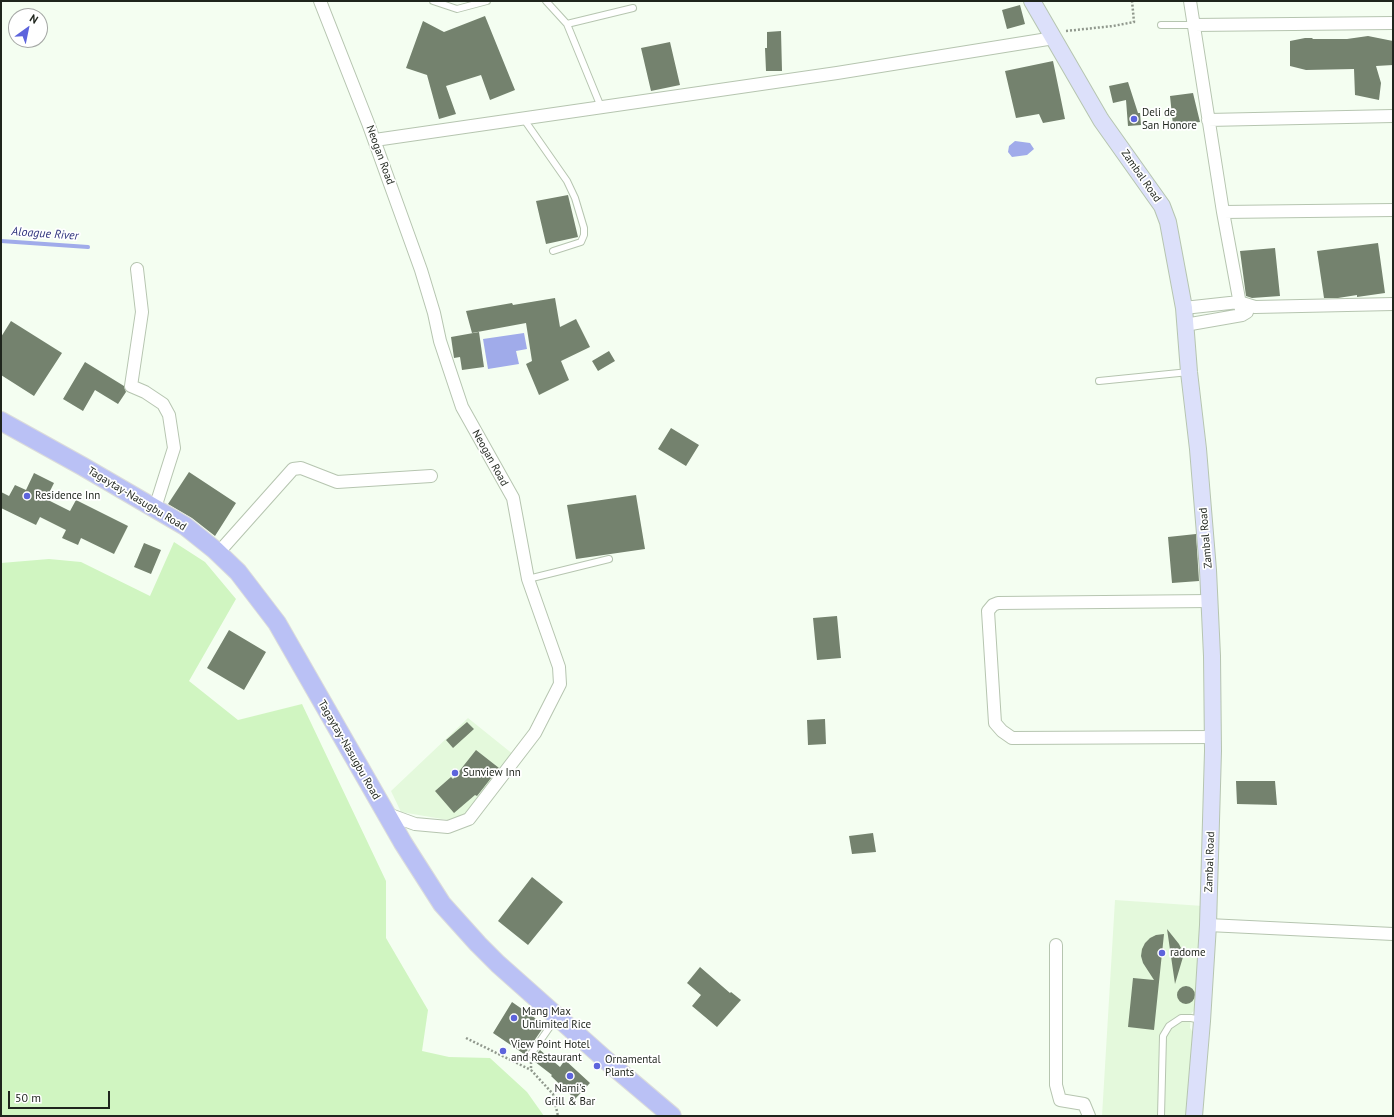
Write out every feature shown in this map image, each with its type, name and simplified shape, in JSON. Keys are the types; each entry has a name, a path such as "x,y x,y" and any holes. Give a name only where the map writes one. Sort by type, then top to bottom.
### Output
{"main road":[{"name":"Tagaytay-Nasugbu Road","path":"1,421 185,526 218,552 238,572 277,623 403,843 442,904 498,964 672,1116"}],"street":[{"name":"Neogan Road","path":"320,1 375,140 421,270 434,313 440,341 462,407 512,498 528,579 559,667 560,684 535,733 469,819 448,827 415,824 385,812"},
{"name":"Zambal Road","path":"1032,1 1101,120 1162,206 1168,222 1184,308 1189,372 1199,457 1208,570 1213,737 1208,925 1194,1116"},
{"path":"1190,1 1223,212 1242,315"},
{"path":"1193,24 1393,23"},
{"path":"375,140 837,73 1053,35"},
{"path":"1208,120 1393,116"},
{"path":"1223,212 1393,210"},
{"path":"137,269 142,312 131,386 145,392 163,404 169,415 174,448 155,508"},
{"path":"1184,308 1239,302 1255,307 1393,304"},
{"path":"1185,325 1242,315 1255,307"},
{"path":"218,552 293,469 300,468 337,482 431,476"},
{"path":"1210,601 998,603 993,605 988,611 995,723 1002,731 1012,738 1213,737"},
{"path":"1208,925 1393,934"},
{"path":"1056,945 1056,1085 1060,1100 1084,1104 1089,1116"}],"lane":[{"path":"433,1 457,9 487,1"},
{"path":"546,1 568,24 601,107"},
{"path":"568,24 633,8"},
{"path":"1161,25 1193,24"},
{"path":"523,118 567,181 575,198 584,228 584,234 581,242 553,251"},
{"path":"1099,381 1189,372"},
{"path":"528,579 609,559"},
{"path":"531,1054 557,1017"},
{"path":"1161,1116 1163,1036 1169,1026 1180,1018 1191,1018 1202,1021"}],"path":[{"path":"1053,35 1134,22 1132,1"},
{"path":"466,1038 531,1070 553,1094 558,1116"},
{"path":"531,1054 531,1070"}],"shaded area":[{"name":"Sunview Inn","path":"468,718 514,755 480,799 462,817 448,820 401,812 391,791"},
{"path":"1115,900 1203,906 1195,1009 1191,1014 1190,1028 1194,1034 1188,1116 1102,1116"}],"green space":[{"path":"174,542 205,562 236,599 189,681 238,720 302,704 386,881 386,938 428,1010 422,1051 449,1057 490,1058 527,1092 544,1116 1,1116 1,563 49,559 81,562 150,596"}],"water":[{"path":"1015,141 1030,143 1034,149 1027,155 1012,157 1008,152 1009,146"},
{"path":"524,333 527,349 516,351 519,364 488,369 483,339"}],"building":[{"path":"1020,5 1025,24 1007,29 1002,10"},
{"path":"485,16 515,90 490,100 481,75 446,86 456,114 439,119 427,75 406,68 423,21 444,32"},
{"path":"781,31 782,71 766,71 765,48 767,48 767,32"},
{"path":"1368,36 1393,41 1393,65 1376,66 1381,83 1379,100 1355,95 1354,69 1306,70 1290,66 1290,41 1305,38 1347,39"},
{"path":"670,42 680,85 651,91 641,48"},
{"path":"1053,61 1065,119 1043,123 1039,114 1016,118 1005,71"},
{"path":"1128,82 1138,113 1140,113 1141,125 1128,126 1126,100 1113,103 1109,86"},
{"path":"1193,93 1200,122 1173,125 1170,96"},
{"path":"568,195 578,237 546,244 536,201"},
{"path":"1378,243 1385,293 1357,297 1357,295 1338,298 1324,298 1317,251"},
{"path":"1275,248 1280,296 1252,298 1246,296 1240,251"},
{"path":"555,298 560,327 576,319 590,347 561,361 569,380 539,395 526,364 532,361 526,323 472,333 466,311 512,303 513,305"},
{"path":"11,321 62,353 34,396 1,375 1,337"},
{"path":"479,332 484,367 462,370 460,357 454,358 451,337"},
{"path":"609,351 615,361 598,371 592,361"},
{"path":"85,362 124,386 126,392 118,404 95,390 83,411 63,399"},
{"path":"671,428 699,445 686,466 658,449"},
{"path":"189,472 236,503 215,536 192,518 168,504"},
{"path":"34,473 54,483 46,499 70,511 76,500 128,526 114,554 81,538 78,545 62,538 66,530 40,517 36,525 1,508 1,492 9,496 15,485 26,490"},
{"path":"636,495 645,549 576,559 567,505"},
{"path":"1196,534 1199,581 1172,583 1168,537"},
{"path":"144,543 161,550 151,574 134,567"},
{"path":"837,616 841,658 817,660 813,618"},
{"path":"229,630 266,652 244,690 207,668"},
{"path":"825,719 826,744 808,745 807,720"},
{"path":"467,722 474,729 453,748 446,740"},
{"path":"476,750 499,768 477,796 475,795 454,813 435,791 451,777 453,779"},
{"path":"1236,781 1275,781 1277,805 1237,804"},
{"path":"873,833 876,852 852,854 849,836"},
{"path":"532,877 563,902 528,945 498,921"},
{"path":"1167,929 1182,950 1183,957 1175,984"},
{"path":"1164,934 1154,1030 1128,1027 1133,978 1154,980 1143,963 1141,956 1142,949 1150,938 1156,935"},
{"path":"700,967 730,993 731,992 741,1000 717,1027 692,1006 701,995 687,983"},
{"path":"1182,986 1190,986 1195,991 1193,1002 1190,1004 1182,1004 1177,999 1177,991"},
{"path":"512,1002 545,1025 527,1051 527,1056 493,1033"},
{"path":"540,1050 560,1067 565,1060 590,1083 575,1099 551,1076 552,1075 530,1058 534,1057"}],"waterway":[{"name":"Aloague River","path":"1,241 88,247"}],"place":[{"name":"Deli de San Honore","path":"1134,119"},
{"name":"Residence Inn","path":"27,496"},
{"name":"Sunview Inn","path":"455,773"},
{"name":"radome","path":"1162,953"},
{"name":"Mang Max Unlimited Rice","path":"514,1018"},
{"name":"View Point Hotel and Restaurant","path":"503,1051"},
{"name":"Ornamental Plants","path":"597,1066"},
{"name":"Nami's Grill & Bar","path":"570,1076"}]}
